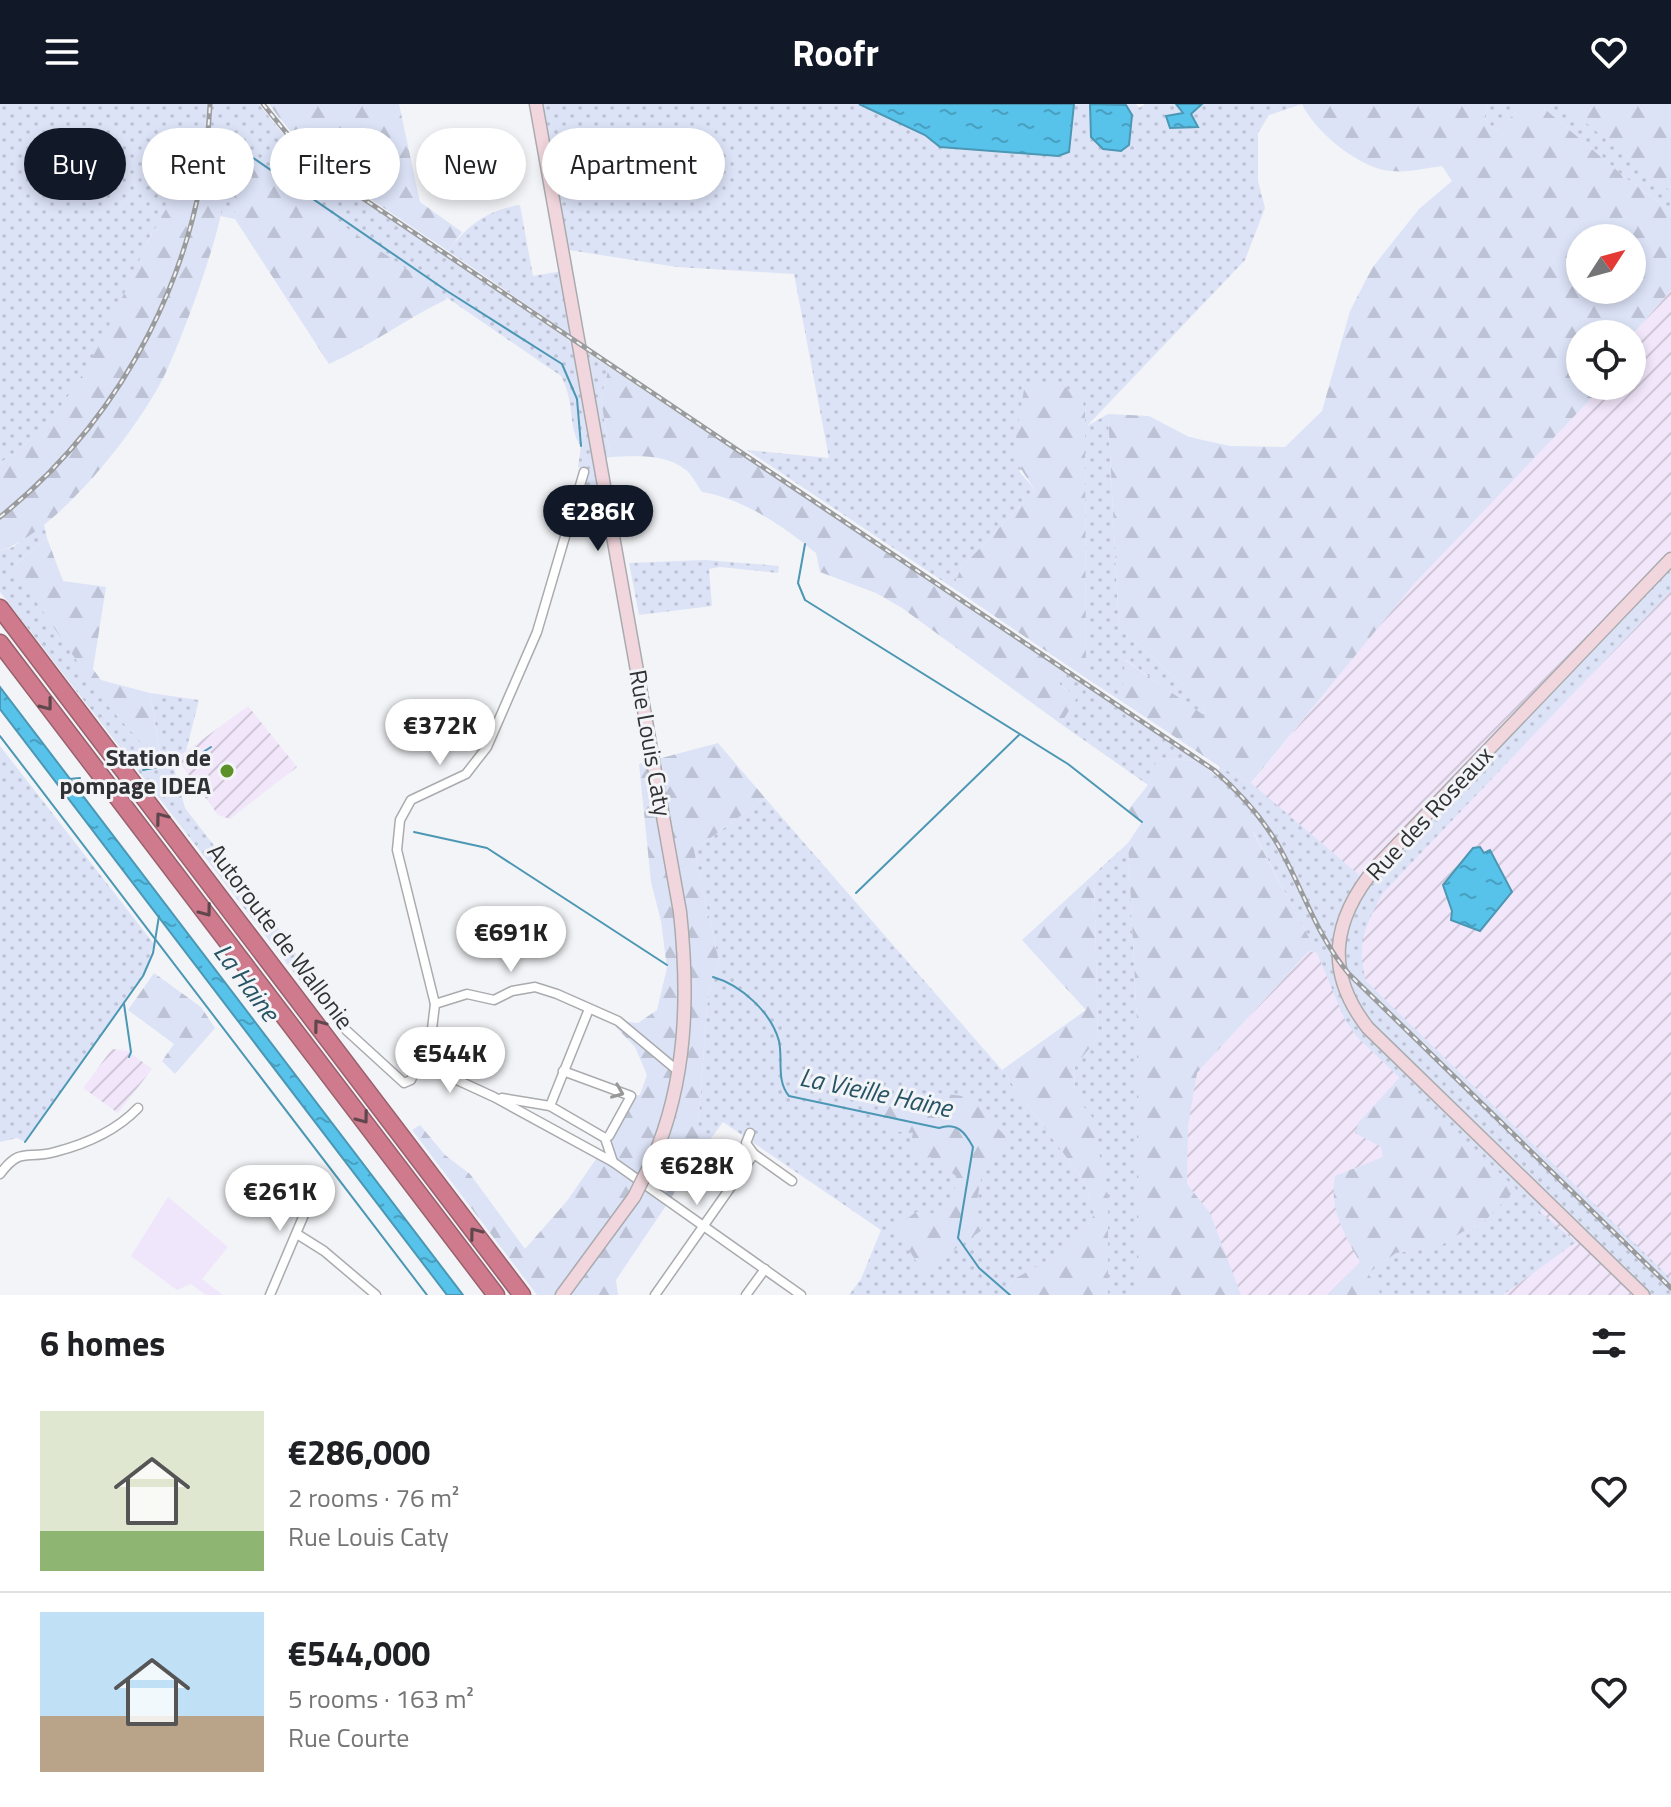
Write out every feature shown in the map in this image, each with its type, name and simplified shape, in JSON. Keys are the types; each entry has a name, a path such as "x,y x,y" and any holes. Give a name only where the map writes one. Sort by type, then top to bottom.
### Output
{"highway":[{"name":"Autoroute de Wallonie","path":"0,608 522,1295"},
{"name":"Autoroute de Wallonie","path":"0,643 496,1295"}],"main road":[{"name":"Rue Louis Caty","path":"536,104 675,881 687,972 686,1013 678,1071 668,1116 653,1159 634,1197 566,1290"},
{"name":"Rue des Roseaux","path":"1643,1295 1368,1028 1349,999 1338,952 1350,904 1376,867 1671,559"}],"street":[{"path":"346,1030 404,1083 411,1080 432,1029 435,1004 397,850 400,820 411,800 466,774 487,747 537,632 584,472"},
{"path":"568,528 578,521 610,516"},
{"path":"435,1004 467,994 494,1000 512,991 535,987 618,1021 678,1071"},
{"path":"550,1106 589,1009"},
{"path":"420,1063 494,1097 613,1162 801,1295"},
{"path":"563,1071 631,1096 607,1137 613,1162"},
{"path":"494,1097 550,1106 607,1137"},
{"path":"0,1174 20,1155 60,1151 117,1128 138,1108"},
{"path":"750,1133 746,1143 754,1154 792,1181"},
{"path":"655,1295 754,1154"},
{"path":"270,1295 317,1184"},
{"path":"297,1234 324,1251 376,1295"},
{"path":"746,1295 765,1269"}],"shaded area":[{"path":"1671,290 1671,1295 1007,1295 1197,1073 1309,951 1316,953 1238,800 1408,590 1589,400 1646,400 1645,320"},
{"path":"248,706 297,767 230,819 218,815 182,766 180,756"},
{"path":"112,1049 128,1051 152,1069 118,1113 83,1088"},
{"path":"168,1197 228,1247 202,1279 223,1295 206,1295 191,1284 177,1290 131,1256"}],"green space":[{"path":"0,104 259,104 278,128 270,128 270,176 254,165 254,128 142,128 142,200 235,200 235,219 220,216 221,212 152,233 108,329 73,390 28,442 0,463"},
{"path":"269,104 399,104 416,183 416,200 462,232 448,251 372,200 400,200 400,128 287,127"},
{"path":"541,104 859,104 925,135 941,147 1058,156 1069,152 1074,104 1090,104 1091,137 1103,149 1129,145 1132,115 1125,104 1136,104 1139,108 1145,104 1176,104 1184,114 1166,117 1190,114 1202,104 1302,104 1269,115 1258,133 1258,181 1265,208 1245,260 1087,426 1108,414 1119,628 1203,702 1205,717 1126,660 1121,701 1086,678 1085,428 1019,471 1035,490 961,568 953,588 747,450 829,458 794,274 677,267 569,250 559,200 725,200 725,128 546,128"},
{"path":"1302,104 1488,104 1484,118 1496,131 1525,104 1539,104 1627,179 1671,211 1671,290 1645,320 1566,320 1566,400 1590,400 1413,585 1251,783 1220,767 1121,701 1125,660 1205,716 1203,702 1119,628 1108,414 1149,416 1189,437 1230,446 1285,447 1322,411 1350,311 1372,268 1419,209 1452,181 1442,166 1410,171 1379,169 1339,147 1317,126"},
{"path":"1488,104 1525,104 1496,131 1484,118"},
{"path":"1539,104 1563,104 1671,191 1671,211 1627,179"},
{"path":"1563,104 1671,104 1671,191 1662,185"},
{"path":"254,165 270,175 270,200 306,200 447,299 329,364 235,219 235,200 254,200"},
{"path":"172,200 222,200 211,250 182,335 167,370 139,419 72,500 23,540 0,551 0,463 52,417 73,390 107,330"},
{"path":"305,200 362,200 575,344 601,507 594,513 583,514 577,509 586,471 578,467 581,446 574,431 566,386 561,376"},
{"path":"520,205 533,276 563,271 574,337 448,251 479,220"},
{"path":"586,352 609,367 601,399 610,457 605,458"},
{"path":"609,367 1059,667 1060,685 1077,697 1061,724 902,608 876,593 820,572 816,553 803,543 748,507 702,492 688,472 678,465 650,457 610,457 601,399"},
{"path":"1033,381 1063,386 1082,397 1085,412 1086,678 953,588 961,568 1035,490 1013,457 1024,389"},
{"path":"44,524 47,538 13,566 162,764 150,693 199,700 186,751 172,761 185,808 288,941 332,1013 332,1022 0,592 0,551 13,547"},
{"path":"47,538 63,581 106,587 93,669 101,680 150,693 162,766 108,706 12,567"},
{"path":"1671,559 1671,591 1382,894 1367,926 1362,956 1366,981 1671,1279 1671,1295 1653,1295 1557,1202 1539,1211 1576,1242 1503,1295 1381,1295 1367,1273 1396,1253 1438,1247 1464,1231 1476,1230 1516,1189 1357,1037 1345,1020 1317,953 1253,831 1258,823 1216,776 1220,767 1251,783 1365,880"},
{"path":"705,560 779,566 778,573 720,567 709,569 712,606 639,615 629,563"},
{"path":"1059,667 1197,761 1158,758 1148,785 1061,724 1077,697 1060,685"},
{"path":"718,743 765,798 694,850 719,961 708,995 698,1126 712,1137 616,1280 618,1295 537,1295 412,1130 420,1125 445,1155 470,1174 525,1249 567,1201 598,1156 613,1161 612,1140 633,1096 640,1095 647,1075 635,1047 615,1026 618,1021 638,1023 657,1010 667,968 661,921 651,882 639,764"},
{"path":"0,746 154,944 143,976 25,1142 17,1138 0,1142"},
{"path":"1157,758 1197,761 1216,776 1258,823 1253,832 1317,953 1309,951 1197,1073 1188,1126 1187,1184 1210,1213 1241,1295 1137,1295 1137,1023 1128,843 1142,822 1128,810 1148,785"},
{"path":"765,798 1002,1070 1084,1181 1094,1214 1087,1226 1058,1254 1011,1281 1007,1295 849,1295 861,1279 881,1230 723,1122 712,1137 698,1127 708,995 719,961 694,850"},
{"path":"1128,843 1137,1023 1137,1295 1108,1295 1108,1196 1074,1094 1075,1066 1098,1038 1094,874"},
{"path":"1094,874 1098,1038 1075,1066 1074,1094 1092,1117 1108,1196 1108,1295 1007,1295 1011,1281 1069,1245 1094,1214 1084,1181 1002,1070 1086,1010 1022,940"},
{"path":"154,973 201,1007 215,1028 175,1074 162,1061 174,1044 128,1010"},
{"path":"1400,1077 1516,1189 1476,1230 1464,1231 1438,1247 1396,1253 1368,1273 1381,1295 1328,1295 1360,1262 1343,1231 1336,1210 1335,1176 1383,1157 1381,1147 1355,1133 1359,1122"},
{"path":"933,1092 969,1097 1005,1136 1006,1142 1000,1156 983,1169 976,1205 982,1230 923,1272 895,1228 916,1212 941,1214 953,1207 956,1176 930,1157 913,1161 909,1150 913,1133 881,1130 883,1095 906,1097"}],"water":[{"path":"859,104 1074,104 1069,152 1058,156 940,147 925,135"},
{"path":"1090,104 1126,105 1132,115 1129,145 1121,151 1103,149 1091,137"},
{"path":"1176,104 1202,104 1191,114 1198,127 1170,128 1166,116 1183,113"},
{"path":"0,687 463,1295 447,1295 0,709"},
{"path":"1480,847 1484,853 1490,850 1512,892 1480,931 1451,920 1452,911 1443,885 1473,848"}],"waterway":[{"path":"254,158 447,291 562,364 577,399 581,446"},
{"path":"805,544 798,583 805,600 1068,764 1142,822"},
{"path":"856,893 1019,735"},
{"path":"0,736 427,1295"},
{"path":"186,763 211,747"},
{"path":"143,770 168,765"},
{"path":"69,779 80,778"},
{"path":"414,832 487,848 667,965"},
{"path":"25,1142 143,976 153,953 159,916"},
{"name":"La Vieille Haine","path":"713,977 744,993 769,1020 779,1041 781,1077 789,1096 939,1128 956,1127 963,1133 973,1147 958,1238 979,1268 1010,1295"},
{"path":"124,1004 131,1052 129,1057"}],"railway":[{"path":"0,517 45,477 85,432 120,384 149,333 173,279 192,222 204,164 210,104"},
{"path":"263,104 301,151 346,187 1214,770 1249,805 1271,834 1319,928 1349,974 1671,1288"}],"place":[{"name":"Station de pompage IDEA","path":"227,771"}],"water label":[{"name":"La Haine","path":"247,982"}]}
